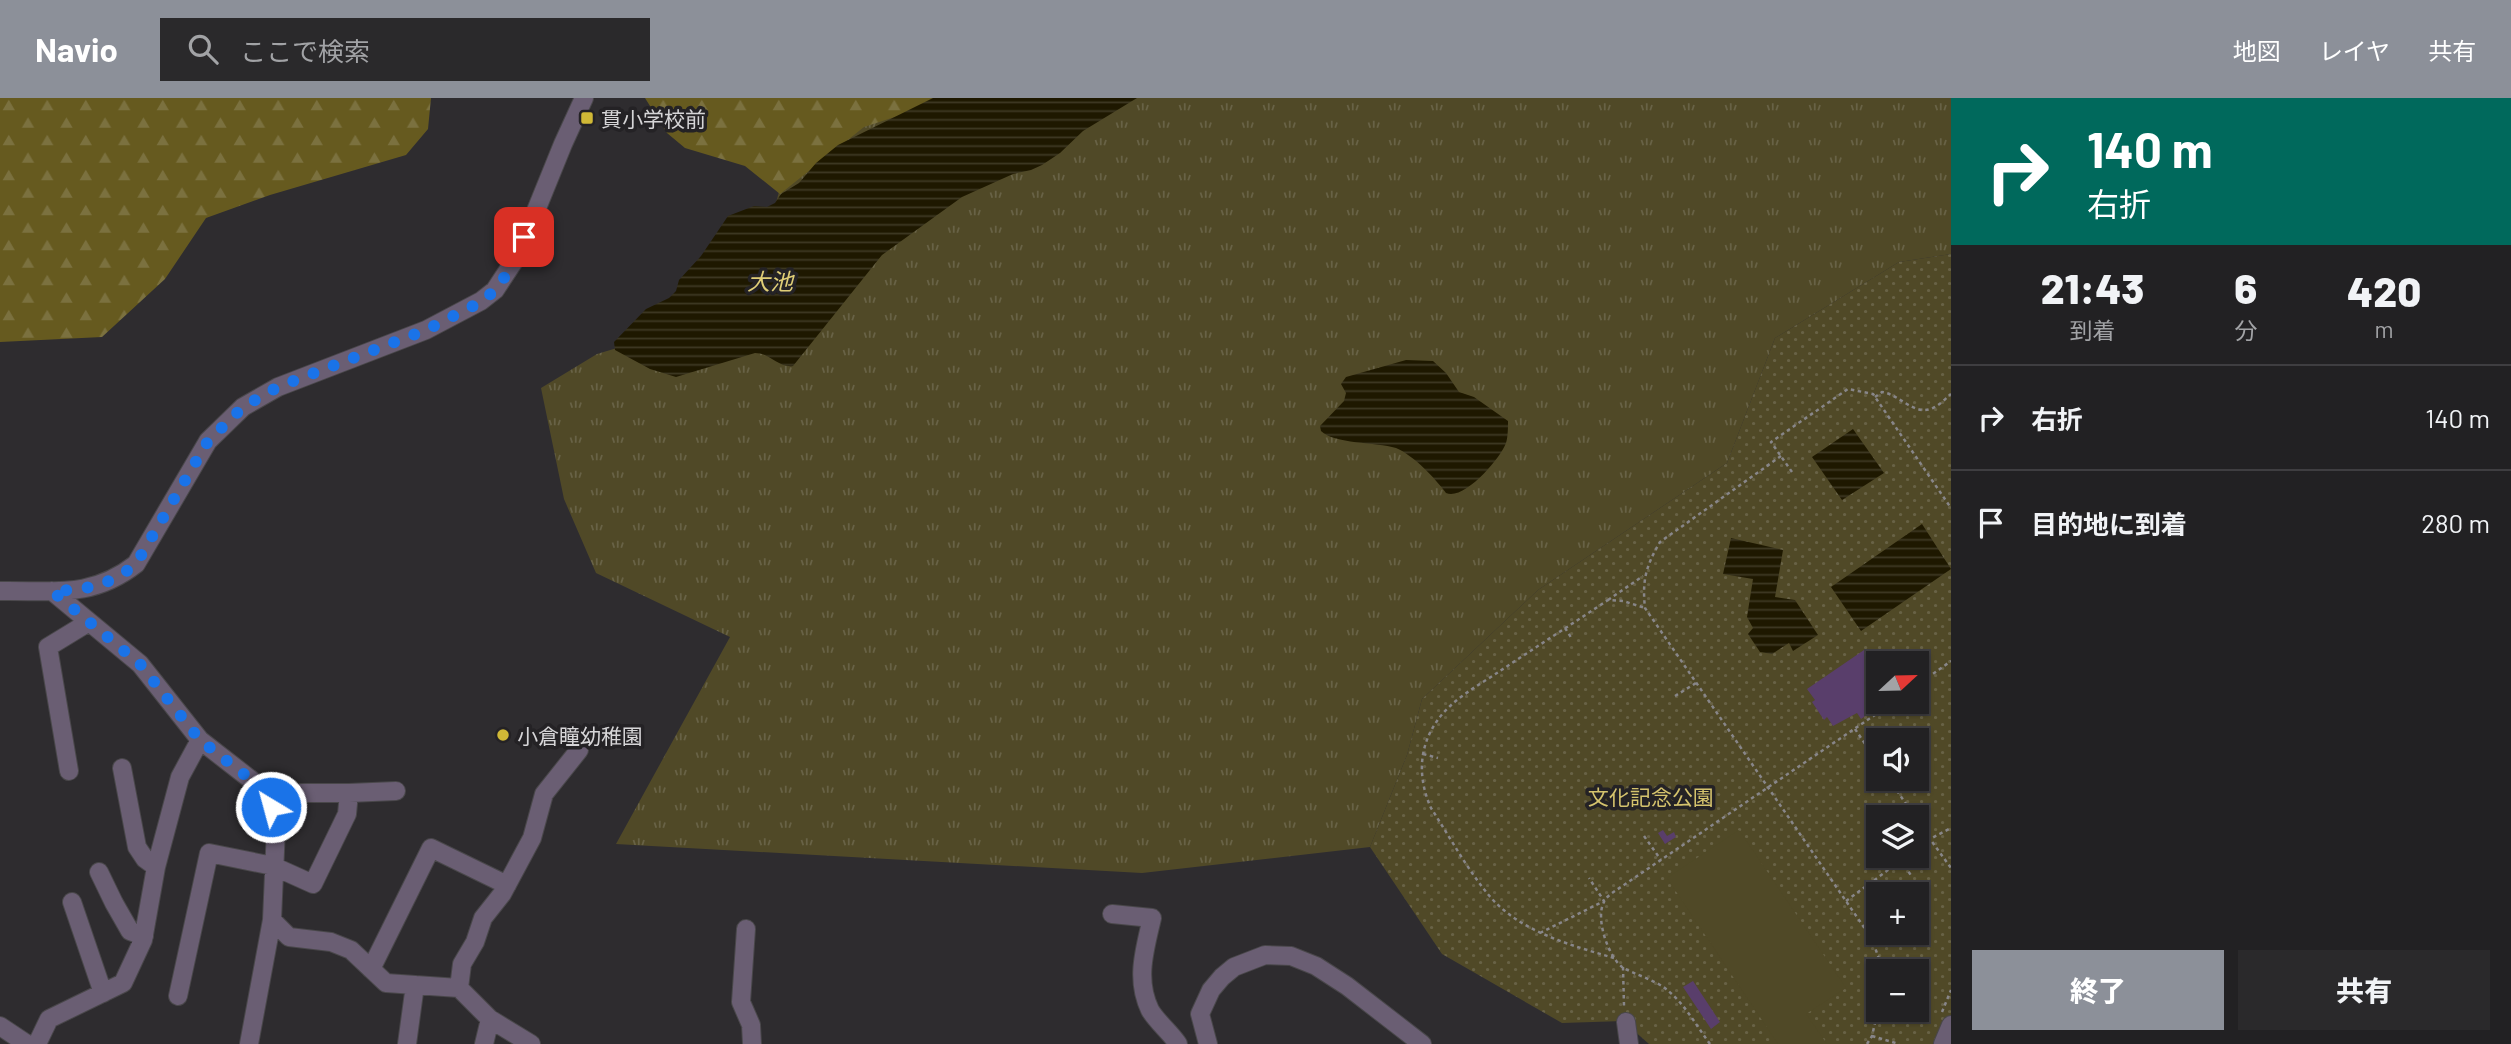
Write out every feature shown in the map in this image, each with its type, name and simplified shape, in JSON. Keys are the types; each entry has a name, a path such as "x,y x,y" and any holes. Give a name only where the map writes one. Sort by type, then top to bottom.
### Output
{"street":[{"path":"0,591 81,590 120,576 136,564 208,441 243,407 278,387 435,326 481,302 495,290 518,255 584,98"},
{"path":"52,591 140,664 200,740 254,782 271,807 276,828 272,920 249,1044"},
{"path":"69,771 48,647 89,622"},
{"path":"37,1044 49,1019 123,983 131,971 144,936 156,867 180,777 200,740"},
{"path":"459,988 462,964 475,942 483,918 507,885 532,838 544,794 579,750"},
{"path":"122,768 137,848 145,859 156,867"},
{"path":"260,793 396,791"},
{"path":"178,996 209,853 273,866 313,884 347,814 349,793"},
{"path":"371,970 431,848 507,885"},
{"path":"99,872 130,931 144,936"},
{"path":"72,902 103,993"},
{"path":"1112,914 1152,918 1141,969 1144,991 1151,1011 1178,1044"},
{"path":"272,920 289,937 331,942 351,950 386,983 459,988 490,1019 531,1044"},
{"path":"746,929 741,1002 751,1025 752,1044"},
{"path":"1208,1044 1200,1014 1211,990 1234,967 1265,955 1291,956 1316,966 1422,1044"},
{"path":"407,1044 415,985"},
{"path":"484,1044 490,1019"},
{"path":"1626,1022 1629,1044"},
{"path":"1943,1044 1951,1025"},
{"path":"0,1026 27,1044"}],"path":[{"path":"1792,472 1771,442 1848,389 1873,394 1951,508"},
{"path":"1875,397 1882,392 1888,393 1918,410 1932,409 1951,394"},
{"path":"1781,456 1660,542 1650,558 1645,575 1645,608 1872,939 1879,959"},
{"path":"1614,958 1539,933 1503,909 1488,895 1431,808 1421,775 1423,754 1437,720 1454,703 1645,575"},
{"path":"1608,600 1623,601 1645,608"},
{"path":"1564,628 1572,639"},
{"path":"1929,677 1951,662"},
{"path":"1675,696 1696,682"},
{"path":"1539,933 1604,901 1877,714"},
{"path":"1855,729 1866,745"},
{"path":"1423,754 1437,758"},
{"path":"1951,828 1930,839 1951,868"},
{"path":"1644,836 1661,860"},
{"path":"1870,882 1890,868"},
{"path":"1906,868 1912,877"},
{"path":"1589,878 1604,901 1602,914 1605,943 1614,958 1623,967 1665,988 1681,1002 1710,1044"},
{"path":"1846,901 1866,885"},
{"path":"1623,967 1626,1022"},
{"path":"1867,1044 1875,1022"},
{"path":"1872,1036 1899,1044"}],"green space":[{"path":"0,98 431,98 428,129 406,155 270,195 206,218 165,279 102,337 0,342"},
{"path":"645,98 944,98 864,127 780,194 745,166 685,148 667,133"},
{"path":"804,98 1951,98 1951,254 1899,262 1775,338 1727,463 1538,590 1422,699 1407,755 1370,847 1142,873 616,844 730,637 596,573 564,499 541,388 597,354 687,327 772,218"},
{"name":"文化記念公園","path":"1951,254 1951,1025 1943,1044 1649,1044 1623,1021 1562,1023 1442,954 1370,847 1407,755 1422,699 1538,590 1727,463 1775,338 1899,262"},
{"path":"1739,830 1846,988 1806,1014 1827,1044 1778,1044 1667,878"}],"water":[{"name":"大池","path":"933,98 1137,98 1083,131 1060,153 1042,165 1013,174 962,197 882,255 793,366 783,365 765,355 755,353 676,377 650,369 615,350 614,342 646,309 669,298 676,291 679,280 701,256 728,216 754,206 767,207 775,203 781,194 799,183 816,163 838,145"},
{"path":"1406,360 1433,361 1446,373 1459,392 1474,397 1508,421 1507,441 1502,450 1481,477 1462,491 1446,493 1423,468 1396,448 1345,441 1321,431 1320,426 1344,401 1346,393 1341,384 1346,377"},
{"path":"1853,429 1884,473 1842,500 1812,457"},
{"path":"1922,524 1951,569 1861,631 1831,587"},
{"path":"1731,538 1783,550 1775,597 1795,600 1818,635 1793,651 1789,643 1772,654 1760,652 1748,634 1753,628 1747,617 1753,579 1723,574"}],"building":[{"path":"1864,650 1866,653 1866,714 1868,714 1861,719 1857,713 1833,726 1827,717 1824,720 1807,689"},
{"path":"1663,830 1667,836 1674,832 1676,837 1665,844 1658,833"},
{"path":"1693,981 1720,1022 1711,1029 1683,987"}],"place":[{"name":"貫小学校前","path":"587,118"},
{"name":"小倉瞳幼稚園","path":"503,735"}],"route":[{"path":"271,807 254,782 200,740 140,664 52,591 81,590 96,586 120,576 136,564 208,441 243,407 278,387 426,330 481,302 495,290 509,271 524,237"}]}
